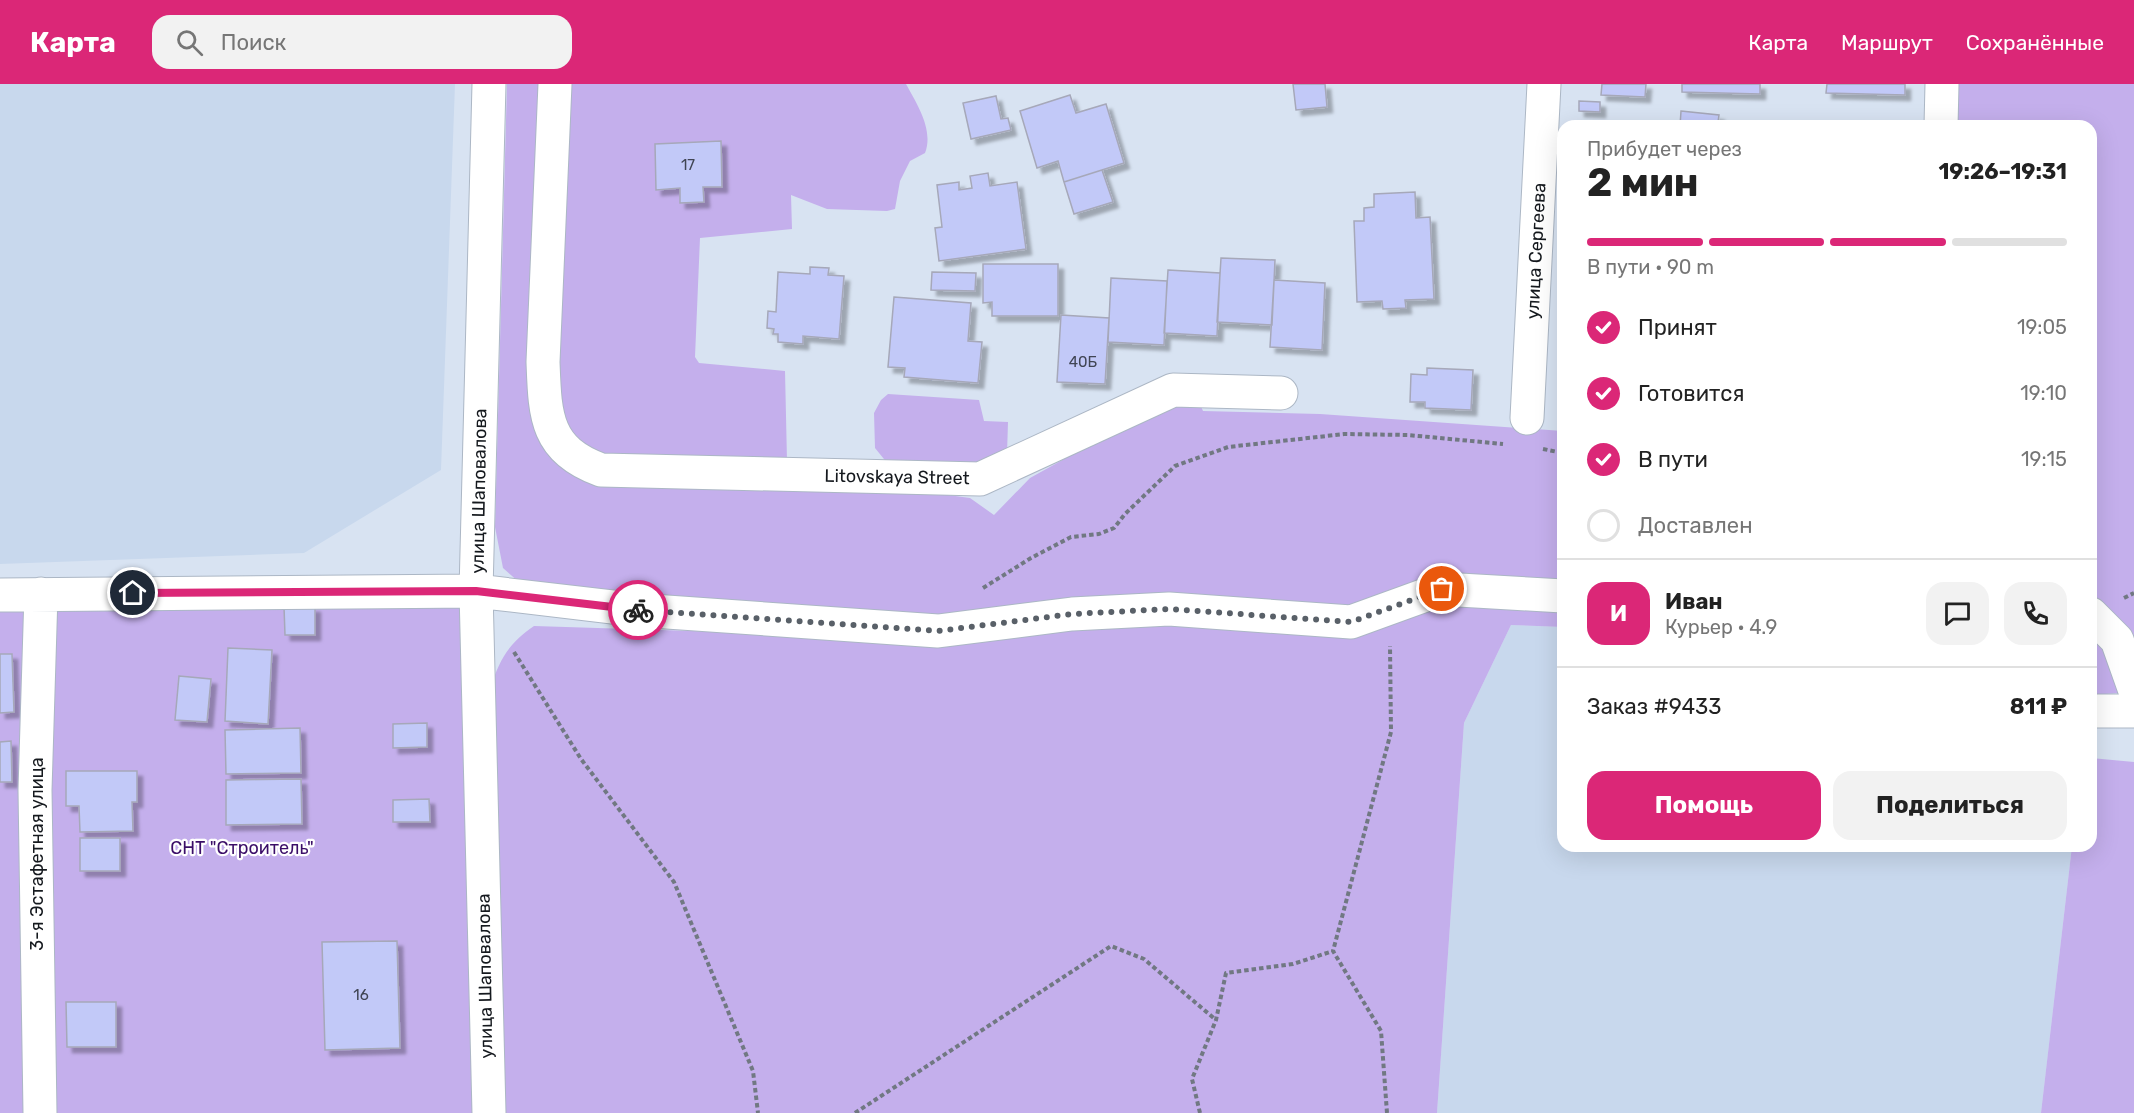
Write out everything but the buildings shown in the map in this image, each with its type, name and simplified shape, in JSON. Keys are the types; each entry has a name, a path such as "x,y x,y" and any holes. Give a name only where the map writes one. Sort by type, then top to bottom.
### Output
{"street":[{"name":"улица Шаповалова","path":"489,84 476,591 489,1113"},
{"name":"Litovskaya Street","path":"555,84 543,362 544,391 547,414 554,435 565,451 581,462 601,470 980,479 1173,390 1281,393"},
{"name":"улица Сергеева","path":"1532,433 1544,84"},
{"path":"1941,120 1942,84"},
{"path":"0,595 476,591 638,610 938,631 1072,614 1169,609 1351,622 1442,589 1557,596"},
{"name":"3-я Эстафетная улица","path":"40,1113 35,790 41,594"},
{"path":"2097,620 2117,640 2134,688"},
{"path":"2097,711 2134,711"}],"path":[{"path":"1532,433 1557,449"},
{"path":"982,588 1071,537 1098,534 1114,528 1125,514 1175,466 1228,447 1344,434 1408,435 1504,444"},
{"path":"1386,1113 1381,1031 1333,951 1391,732 1389,609"},
{"path":"513,650 581,759 674,882 753,1071 758,1113"},
{"path":"855,1113 1111,946 1144,959 1216,1020"},
{"path":"1200,1113 1192,1079 1216,1020 1226,974 1293,964 1333,951"}],"shaded area":[{"path":"0,84 455,84 441,470 304,553 0,564"},
{"path":"1511,625 1557,627 1557,852 2071,852 2041,1113 1437,1113 1464,723"}],"green space":[{"name":"СНТ \"Строитель\"","path":"507,84 544,84 544,445 836,492 948,495 970,498 994,515 1030,478 1169,401 1199,402 1203,411 1320,414 1557,431 1557,627 1511,625 1464,723 1437,1113 0,1113 0,611 480,595 490,689 506,653 534,626 976,640 539,587 519,582 503,568 495,527"},
{"path":"562,84 906,84 923,117 927,144 925,153 910,161 900,181 895,209 887,211 827,209 791,195 792,229 700,238 695,357 699,363 785,371 787,461 606,455 590,448 578,439 559,414"},
{"path":"1942,84 2134,84 2134,692 2097,695 2097,120 1941,120"},
{"path":"888,394 979,400 984,421 1008,422 1007,454 980,466 888,464 875,448 874,413 881,400"},
{"path":"2097,759 2134,762 2134,1113 2041,1113 2071,852 2097,852"}],"way so far":[{"path":"638,610 938,631 1072,614 1169,609 1351,622 1442,589"}],"route":[{"path":"133,593 476,591 638,610"}]}
